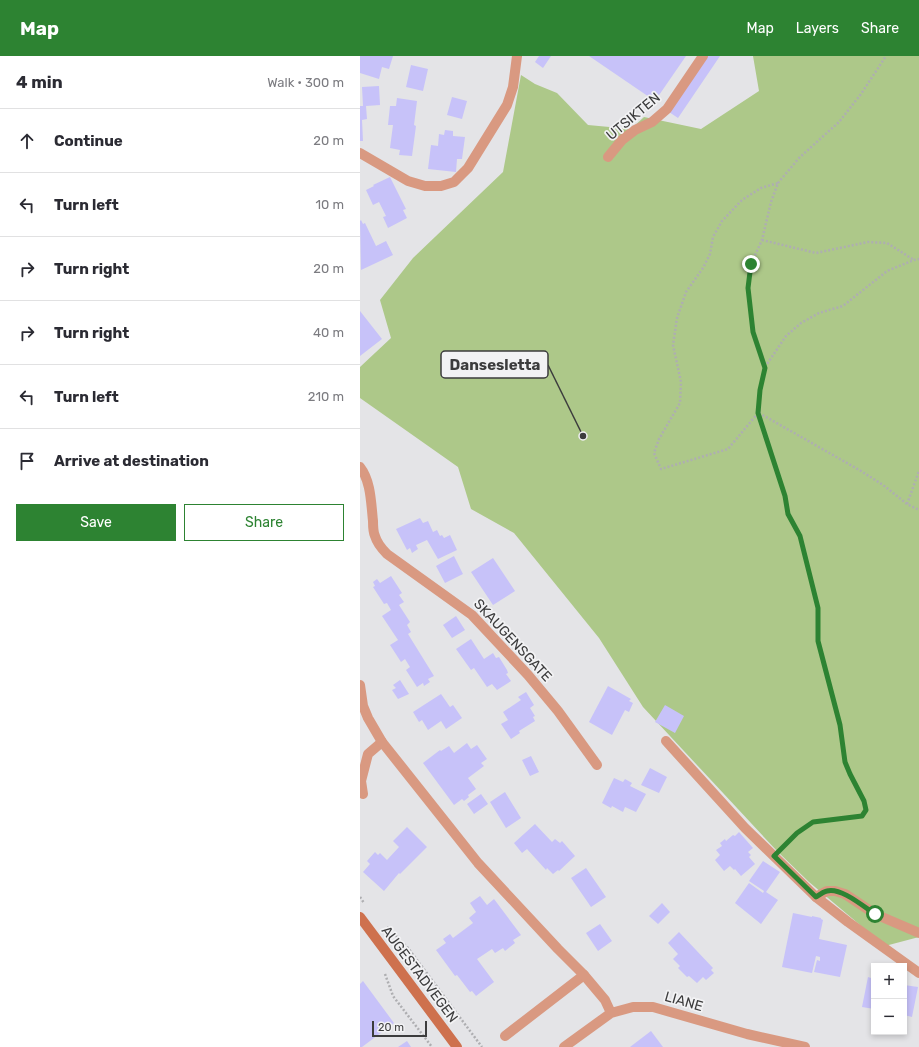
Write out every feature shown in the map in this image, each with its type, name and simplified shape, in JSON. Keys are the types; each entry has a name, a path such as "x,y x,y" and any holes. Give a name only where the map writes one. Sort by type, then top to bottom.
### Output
{"main road":[{"name":"AUGESTADVEGEN","path":"360,917 457,1047"}],"street":[{"path":"360,153 366,155 408,181 425,186 441,186 454,182 468,168 507,105 513,87 517,56"},
{"name":"UTSIKTEN","path":"608,157 622,140 635,130 652,122 667,109 703,56"},
{"name":"SKAUGENSGATE","path":"360,467 367,482 374,536 387,554 472,615 528,675 558,711 597,765"},
{"path":"360,685 363,706 382,742 478,864 558,949 584,974 605,1000 611,1013"},
{"path":"666,741 710,791 816,897 919,973"},
{"path":"363,794 362,780 368,754 382,742"},
{"path":"816,897 827,891 835,891 845,894 875,914 919,933"},
{"path":"505,1036 584,974"},
{"name":"LIANE","path":"564,1047 611,1013 633,1007 653,1007 769,1043 804,1047"}],"path":[{"path":"765,368 753,332 748,288 751,264 762,240 771,202 778,183 799,158 839,122 861,94 886,56"},
{"path":"758,413 728,449 661,469 654,453 658,439 680,403 681,382 673,345 677,318 686,292 703,268 710,254 713,237 722,221 742,200 761,188 778,183"},
{"path":"762,240 816,253 868,242 887,243 914,260"},
{"path":"774,856 797,833 813,822 862,816 866,810 864,801 845,762 840,725 818,641 818,608 800,536 788,514 785,496 758,413 760,390 765,368 786,336 800,323 819,313 843,306 887,271 919,259"},
{"path":"758,413 861,471 883,485 907,504 919,510"},
{"path":"907,504 919,471"},
{"path":"360,897 366,906"},
{"path":"384,925 408,948 482,1047"},
{"path":"384,972 386,981 393,996 432,1047"}],"green space":[{"path":"753,56 919,56 919,937 885,946 809,882 777,851 643,707 599,638 514,533 471,509 458,467 360,398 360,367 391,338 380,300 413,258 503,172 521,75 535,84 557,93 588,125 631,129 644,117 701,129 759,91"}],"building":[{"path":"360,56 393,56 389,69 382,67 379,79 360,73"},
{"path":"539,56 551,56 543,68 535,62"},
{"path":"589,56 686,56 655,101"},
{"path":"707,56 720,56 678,118 669,112"},
{"path":"411,65 428,69 423,91 406,87"},
{"path":"379,86 380,105 366,106 367,119 362,120 363,141 360,141 360,106 363,106 362,87"},
{"path":"452,97 467,101 462,119 447,115"},
{"path":"397,98 417,101 414,125 416,126 412,156 399,155 400,150 390,148 393,125 388,125 390,106 396,106"},
{"path":"445,130 453,131 453,136 465,137 462,159 457,159 456,172 428,169 431,145 438,146 439,134 444,135"},
{"path":"390,177 406,209 403,210 407,218 388,228 383,217 386,216 379,202 373,205 366,190"},
{"path":"361,220 363,224 365,223 376,246 386,241 393,255 361,270 360,221"},
{"path":"360,311 382,339 360,356"},
{"path":"420,518 423,523 428,521 433,532 437,530 440,536 442,535 444,538 450,535 457,550 438,559 427,540 416,545 418,549 412,553 410,548 407,550 396,529"},
{"path":"454,556 463,574 445,583 436,566"},
{"path":"493,558 515,591 493,605 471,572"},
{"path":"391,576 402,593 399,595 404,602 399,605 410,622 407,625 411,632 408,634 434,676 428,679 430,682 424,686 423,683 417,687 406,670 410,667 405,659 401,662 390,645 398,640 382,616 391,610 387,603 384,604 373,587 375,586 373,582 377,579 380,583"},
{"path":"456,616 465,630 452,638 443,625"},
{"path":"471,639 484,659 493,653 496,658 499,657 507,670 508,673 506,674 511,681 497,690 492,684 487,687 474,668 471,670 456,649"},
{"path":"400,680 409,694 398,699 392,690 396,688 393,685"},
{"path":"608,686 631,699 629,701 633,703 629,712 625,710 612,735 589,722"},
{"path":"526,692 534,705 530,708 535,716 533,717 535,721 519,731 520,733 511,739 501,724 508,720 503,712 521,700 518,697"},
{"path":"441,694 450,707 453,705 462,718 446,729 441,721 428,730 422,720 419,722 413,712"},
{"path":"665,705 684,716 675,733 655,722"},
{"path":"467,743 471,749 477,745 487,759 481,763 484,766 468,778 476,789 468,795 469,797 464,801 462,799 454,805 423,763 440,750 441,751 449,746 454,753"},
{"path":"531,756 539,772 530,776 522,760"},
{"path":"650,768 667,777 659,793 641,785"},
{"path":"614,778 623,782 625,779 632,783 630,786 646,794 636,812 625,807 623,812 602,803"},
{"path":"505,792 521,818 506,828 490,802"},
{"path":"481,794 488,804 474,814 467,804"},
{"path":"535,824 552,842 555,839 560,843 562,841 575,856 559,871 558,870 553,874 547,868 546,870 527,849 522,853 514,843"},
{"path":"407,827 427,847 400,874 399,873 384,891 363,872 370,864 367,861 375,852 378,855 380,853 387,860 399,847 393,841"},
{"path":"739,832 753,848 748,852 751,855 749,857 755,864 741,876 730,866 724,871 715,860 720,855 716,850 722,846 720,843 725,839 726,841 733,835 735,836"},
{"path":"763,861 780,872 766,892 778,900 761,924 735,903 749,883 763,893 764,891 749,881"},
{"path":"586,868 606,897 591,907 571,878"},
{"path":"480,896 487,905 494,899 521,935 513,940 515,943 505,951 503,948 495,953 492,949 477,959 494,982 476,996 472,991 470,992 457,975 455,976 436,950 446,943 443,939 450,934 453,938 473,923 469,918 476,912 470,903"},
{"path":"662,903 670,912 658,924 649,916"},
{"path":"793,913 821,918 823,920 819,939 847,945 840,977 814,972 817,960 820,961 820,957 816,956 812,973 782,967"},
{"path":"600,924 612,941 598,951 586,933"},
{"path":"679,932 713,968 711,970 714,973 706,980 703,977 697,983 689,976 687,977 678,968 680,966 673,959 678,954 668,943"},
{"path":"868,977 871,978 871,1008 862,1007"},
{"path":"363,981 394,1023 360,1047 360,984"},
{"path":"907,985 918,987 912,1017 907,1016"},
{"path":"651,1031 663,1047 630,1047"},
{"path":"407,1041 411,1047 398,1047"}],"place":[{"name":"Dansesletta","path":"583,436"}],"route":[{"path":"751,264 748,288 753,332 765,368 760,390 758,413 785,496 788,514 800,536 818,608 818,641 840,725 845,762 864,801 866,810 862,816 813,822 797,833 774,856 816,897 827,891 835,891 845,894 875,914"}]}
